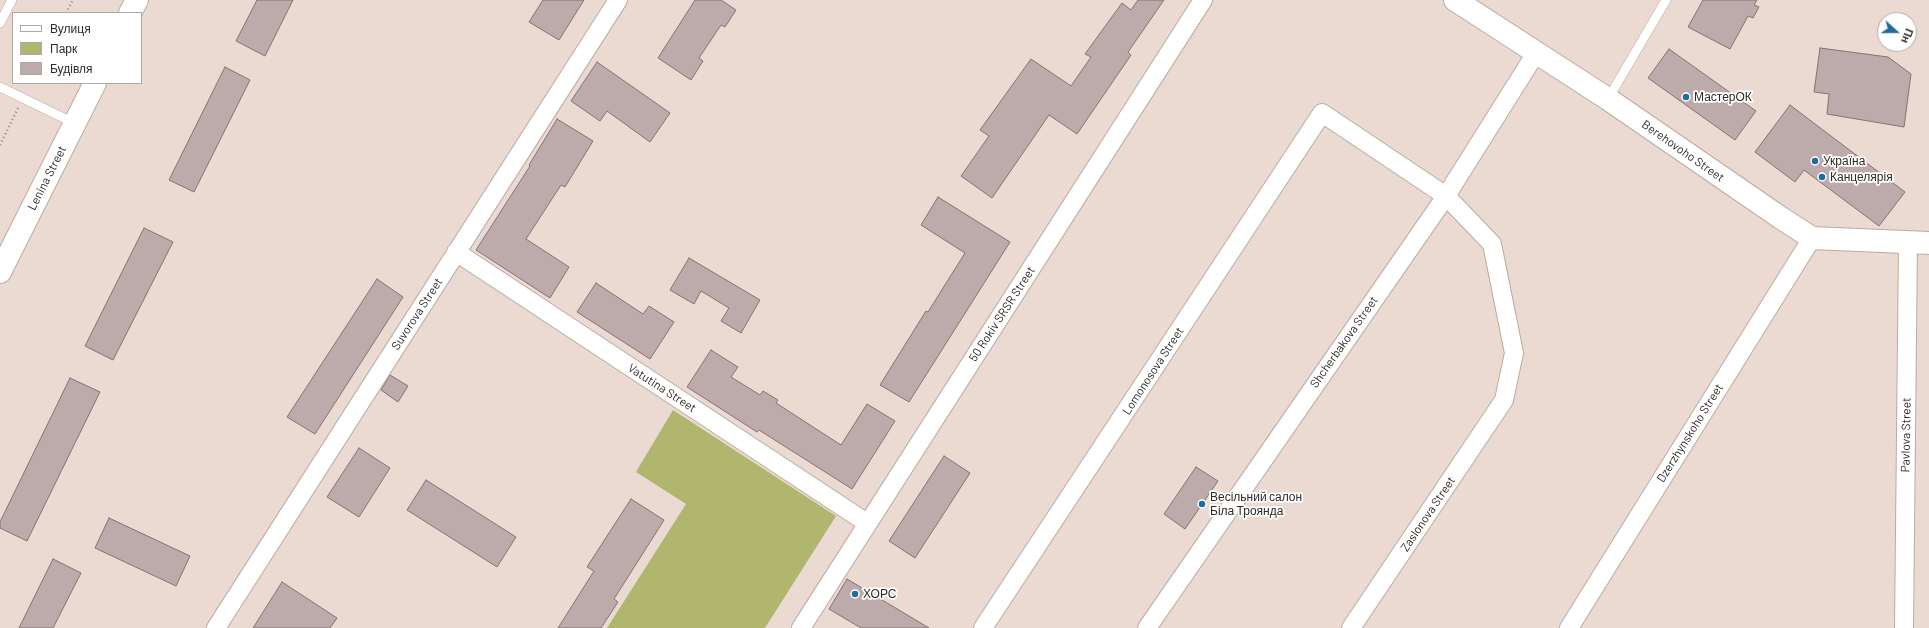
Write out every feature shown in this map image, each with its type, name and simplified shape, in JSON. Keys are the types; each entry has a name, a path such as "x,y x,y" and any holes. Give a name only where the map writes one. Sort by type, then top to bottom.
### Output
{"street":[{"path":"131,12 137,0"},
{"name":"Suvorova Street","path":"216,628 618,0"},
{"name":"50 Rokiv SRSR Street","path":"801,628 1204,0"},
{"name":"Berehovoho Street","path":"1455,0 1608,99 1812,238"},
{"name":"Shcherbakova Street","path":"1146,628 1446,196 1536,53"},
{"name":"Lenina Street","path":"0,272 94,84"},
{"name":"Lomonosova Street","path":"983,628 1322,113 1446,196"},
{"name":"Zaslonova Street","path":"1351,628 1504,400 1514,352 1492,244 1446,196"},
{"path":"1812,238 1919,242"},
{"name":"Dzerzhynskoho Street","path":"1569,628 1812,238"},
{"name":"Pavlova Street","path":"1904,628 1919,242"},
{"name":"Vatutina Street","path":"456,252 867,523"}],"lane":[{"path":"0,23 12,0"},
{"path":"1608,99 1666,0"},
{"path":"0,87 74,124"}],"path":[{"path":"67,12 73,0"},
{"path":"0,145 23,99"}],"green space":[{"path":"673,410 836,516 765,628 607,628 686,504 636,472"}],"building":[{"path":"257,0 293,0 265,56 236,41"},
{"path":"543,0 584,0 559,40 529,22"},
{"path":"695,0 721,0 736,10 725,27 721,25 699,58 703,61 691,80 658,58"},
{"path":"1138,0 1164,0 1128,52 1131,55 1077,134 1049,115 992,198 961,176 989,136 980,130 1031,59 1071,86 1091,57 1085,54 1122,3 1131,10"},
{"path":"1703,0 1757,0 1754,5 1759,7 1753,18 1748,16 1730,49 1688,27"},
{"path":"1820,48 1888,57 1911,74 1904,127 1827,114 1829,94 1814,92"},
{"path":"1669,49 1756,111 1735,140 1648,78"},
{"path":"597,62 670,113 650,142 607,111 600,121 571,101"},
{"path":"225,67 250,80 194,192 169,180"},
{"name":"Україна","path":"1790,105 1905,192 1879,226 1804,170 1795,182 1755,152"},
{"path":"557,119 593,141 565,187 561,185 526,239 569,267 550,298 476,250 530,166 529,165"},
{"path":"938,197 1010,242 909,402 880,385 926,311 928,312 965,253 921,225"},
{"path":"144,228 173,242 113,360 85,346"},
{"path":"689,258 760,300 741,333 721,321 729,308 701,291 694,304 670,290"},
{"path":"377,279 403,297 315,434 287,417"},
{"path":"596,283 643,314 649,306 674,322 650,359 577,312"},
{"path":"711,350 738,367 731,377 760,395 763,391 778,400 776,403 841,445 867,404 895,421 852,489 759,430 757,432 687,387"},
{"path":"390,375 408,386 398,402 381,390"},
{"path":"70,378 100,392 27,541 0,528 0,522"},
{"path":"359,448 390,468 359,517 327,497"},
{"path":"944,456 970,473 915,558 889,541"},
{"path":"1196,467 1218,481 1185,529 1164,514"},
{"path":"426,480 516,537 497,567 407,510"},
{"path":"631,499 664,520 614,599 618,602 601,628 558,628 594,571 587,567"},
{"path":"109,518 190,556 176,586 95,548"},
{"path":"53,559 81,573 53,628 19,628"},
{"name":"ХОРС","path":"847,579 929,628 861,628 829,609"},
{"path":"282,582 337,618 330,628 253,628"}],"place":[{"name":"МастерОК","path":"1686,97"},
{"name":"Україна","path":"1815,161"},
{"name":"Канцелярія","path":"1822,177"},
{"name":"Весільний салон Біла Троянда","path":"1202,504"},
{"name":"ХОРС","path":"855,594"}]}
